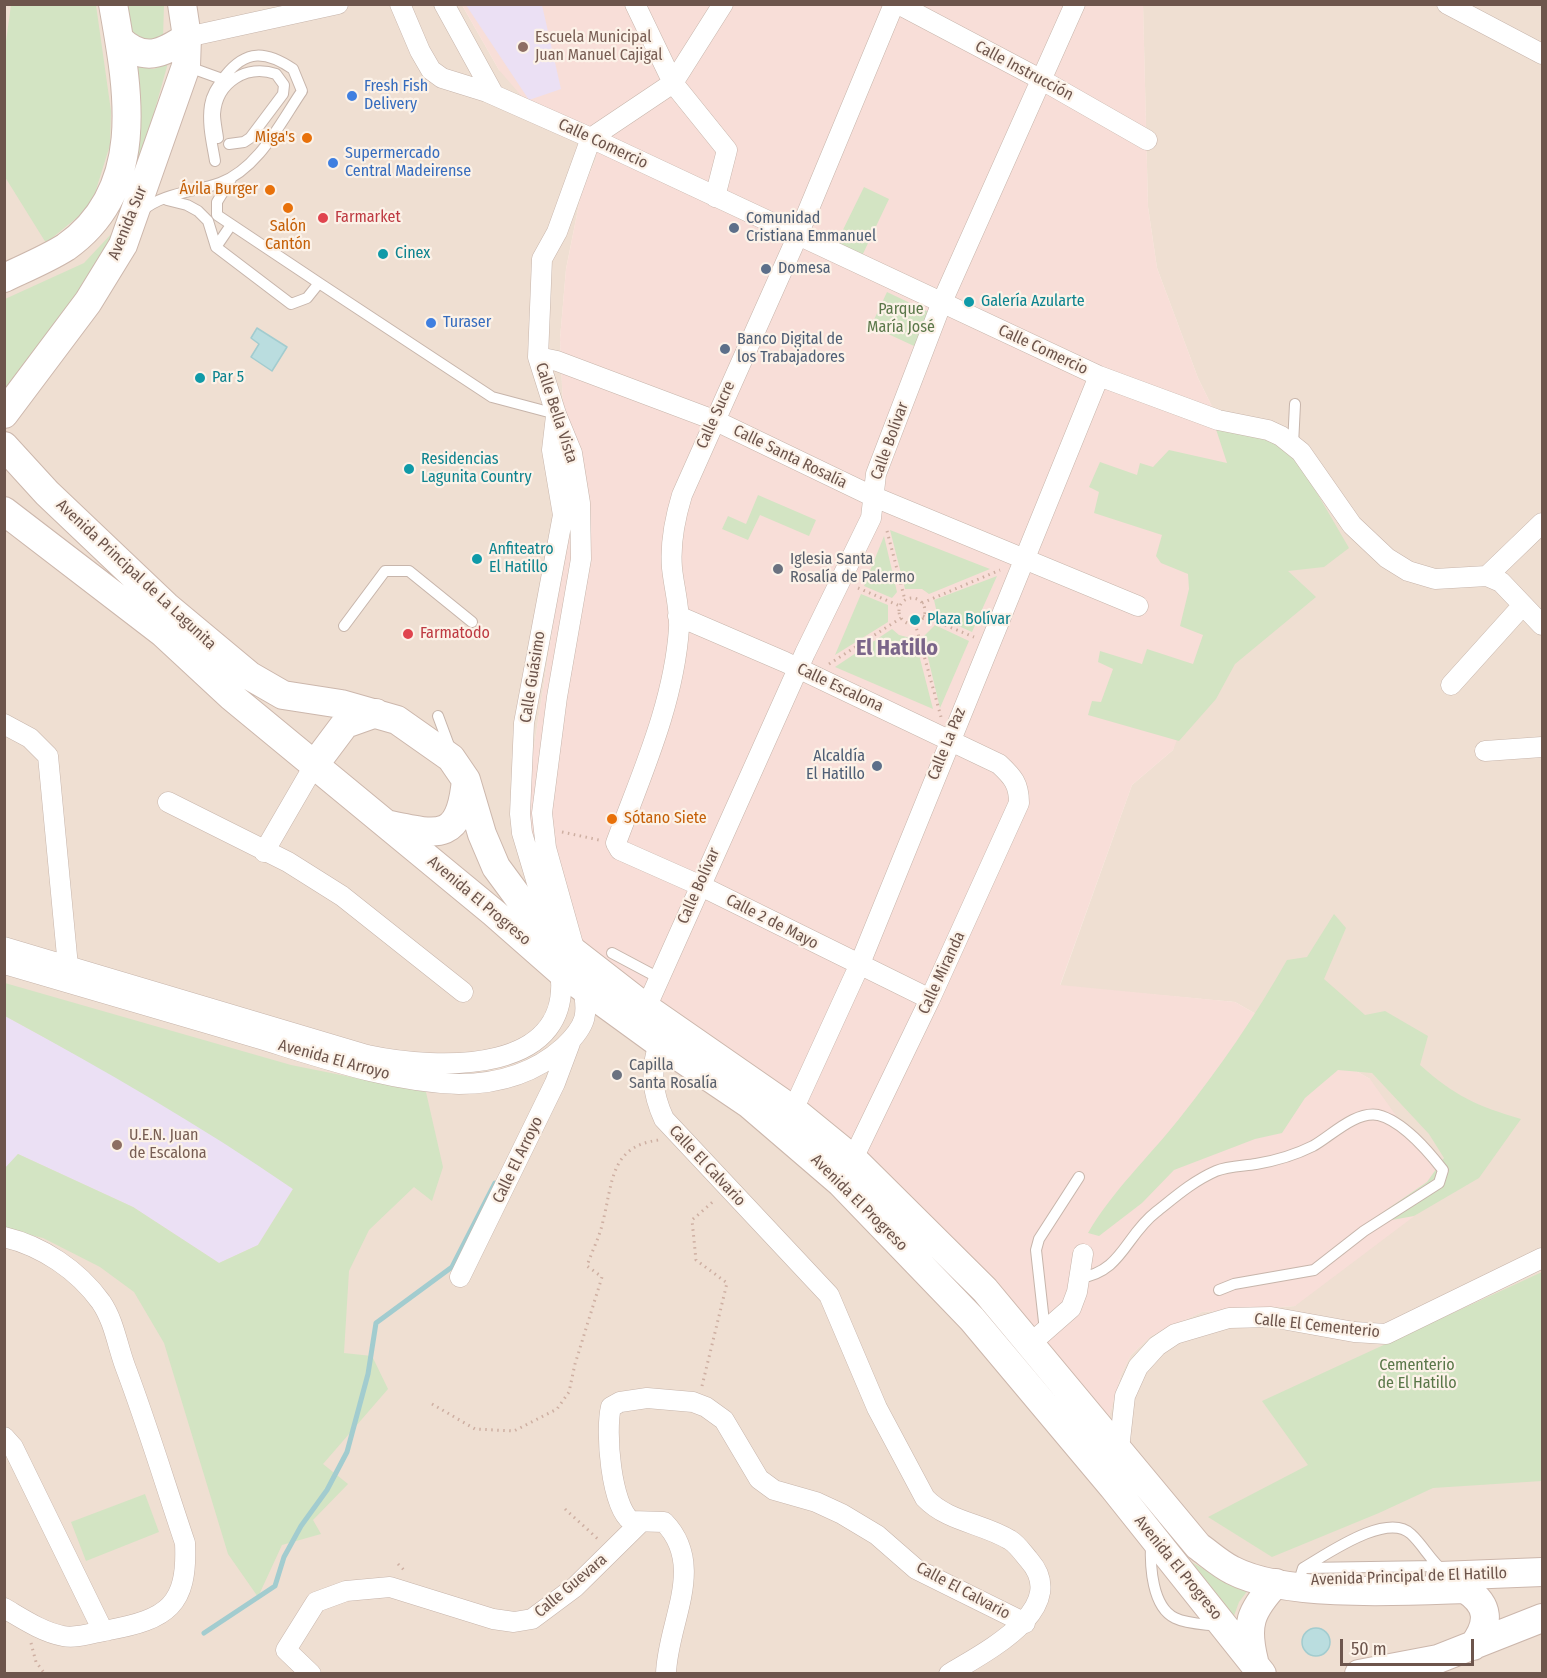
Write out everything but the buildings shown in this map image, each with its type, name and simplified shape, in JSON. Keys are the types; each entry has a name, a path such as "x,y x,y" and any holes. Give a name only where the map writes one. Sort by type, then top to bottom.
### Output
{"street":[{"name":"Avenida Sur","path":"4,279 66,246 90,226 112,194 125,154 128,128 113,4"},
{"name":"Avenida Sur","path":"10,409 111,267 133,220 186,66 187,36 182,4"},
{"path":"119,39 133,49 151,54 166,51 187,36 338,4"},
{"path":"444,4 494,95"},
{"path":"635,4 673,82 727,150 715,197"},
{"path":"591,138 673,82 723,4"},
{"name":"Calle Sucre","path":"616,843 661,721 671,683 678,616 672,566 676,515 692,469 798,235 894,4"},
{"name":"Calle Instrucción","path":"898,4 1042,80 1148,140"},
{"name":"Calle Bolívar","path":"646,1008 699,885 798,669 871,518 876,474 942,302 1075,4"},
{"path":"1447,4 1542,54"},
{"name":"Calle Comercio","path":"399,9 431,70 441,78 494,95 591,138 1099,376 1218,420 1268,430 1281,436 1301,452 1352,525 1387,558 1408,571 1435,579 1487,576"},
{"name":"Calle Bella Vista","path":"563,954 542,813 554,721 581,559 580,503 572,453 556,414 538,357 543,259 557,231 591,138"},
{"name":"Calle Santa Rosalía","path":"538,357 557,361 714,420 872,496 1138,606"},
{"name":"Calle La Paz","path":"793,1110 859,966 948,740 1099,376"},
{"path":"10,409 13,436 12,455"},
{"name":"Calle Guásimo","path":"556,414 552,450 563,515 524,723 520,814 528,856 563,954"},
{"name":"Avenida Principal de La Lagunita","path":"12,455 47,493 166,606 266,687 300,699 341,704 376,712 397,720 458,769"},
{"path":"14,518 34,525 44,519 49,510 47,493"},
{"name":"Avenida Principal de La Lagunita","path":"14,518 164,633 232,697 388,824"},
{"path":"1542,523 1487,576 1501,582 1542,625"},
{"path":"1452,685 1523,605"},
{"name":"Calle Escalona","path":"678,616 798,669 999,764"},
{"path":"264,852 315,764 345,724 376,712"},
{"path":"4,724 30,738 48,756 69,975"},
{"path":"1485,751 1542,747"},
{"name":"Calle Miranda","path":"847,1171 930,999 1019,803 1016,780 999,764"},
{"path":"388,824 423,832 444,830 460,816 458,769"},
{"name":"Avenida El Progreso","path":"458,769 496,867 529,913 563,954 583,988 659,1043 847,1171 1038,1338 1119,1449 1198,1546 1232,1570 1292,1578"},
{"path":"168,802 288,862 342,896 463,993"},
{"name":"Avenida El Progreso","path":"388,824 563,954 646,1008 793,1110 972,1319 1258,1667"},
{"name":"Calle 2 de Mayo","path":"616,843 620,850 699,885 859,966 930,999"},
{"name":"Avenida El Arroyo","path":"4,947 69,975 371,1072 459,1084 506,1079 530,1070 571,1041 580,1030 585,1017 587,1001 583,988"},
{"name":"Avenida El Arroyo","path":"4,964 69,975 367,1055 399,1062 439,1065 493,1060 519,1051 531,1042 556,1014 560,1003 563,954"},
{"name":"Calle El Arroyo","path":"460,1277 555,1083 571,1041"},
{"name":"Calle El Calvario","path":"641,1522 631,1521 623,1512 609,1448 607,1422 611,1407 620,1402 647,1398 698,1404 724,1420 759,1479 774,1490 816,1502 842,1514 877,1535 916,1569 1025,1623 1038,1600 1039,1583 1036,1568 1013,1541 948,1516 936,1509 925,1498 877,1408 829,1295 679,1138 664,1119 654,1099 653,1072 659,1043"},
{"path":"4,1237 40,1251 65,1265 101,1303 113,1327 185,1543 186,1564 180,1593 165,1612 142,1624 65,1637 45,1631 4,1608"},
{"path":"1038,1338 1071,1308 1077,1292 1083,1254"},
{"name":"Calle El Cementerio","path":"1119,1449 1125,1396 1138,1367 1157,1346 1175,1334 1229,1318 1270,1317 1354,1332 1386,1334 1542,1258"},
{"path":"4,1437 13,1447 103,1631"},
{"path":"641,1522 664,1522 674,1532 682,1558 683,1599 669,1644 666,1674"},
{"name":"Calle Guevara","path":"312,1674 286,1650 316,1602 346,1591 390,1587 493,1618 514,1622 532,1619 575,1587 641,1522"},
{"name":"Avenida Principal de El Hatillo","path":"1292,1578 1443,1571 1542,1572"},
{"path":"1284,1674 1258,1667 1249,1640 1252,1615 1258,1603 1292,1578 1334,1590 1465,1588 1481,1602 1485,1615 1483,1632 1473,1646"},
{"path":"1359,1674 1426,1666 1542,1618"},
{"path":"950,1674 1005,1640 1025,1623"}],"lane":[{"path":"133,220 144,208 161,200 232,178 244,170 302,91 293,69 279,60 255,55 234,65 216,87 210,105 208,123 217,158 215,115 223,91 229,82 244,73 262,70 276,74 284,85 283,94 250,138 244,142 229,144"},
{"path":"186,66 222,80"},
{"path":"250,138 256,156"},
{"path":"232,178 220,195 215,208 217,215 492,397 556,414"},
{"path":"161,200 175,201 198,211 208,221 216,247 291,304 307,298 319,283"},
{"path":"216,247 231,225"},
{"path":"1293,446 1295,404"},
{"path":"344,626 386,571 410,571 472,622"},
{"path":"438,716 458,769"},
{"path":"612,953 659,978"},
{"path":"1079,1278 1095,1275 1107,1269 1148,1218 1188,1187 1218,1170 1259,1164 1311,1147 1365,1115 1377,1115 1392,1121 1429,1152 1443,1170 1439,1183 1364,1231 1314,1270 1234,1284 1219,1290"},
{"path":"1038,1338 1036,1250 1039,1239 1079,1177"},
{"path":"1292,1578 1349,1541 1385,1527 1410,1533 1443,1571"}],"path":[{"path":"884,520 905,600"},
{"path":"993,564 1004,568"},
{"path":"1000,578 1004,568"},
{"path":"902,618 900,606 905,600 912,598 922,603 1004,568"},
{"path":"853,597 861,578"},
{"path":"857,587 900,606"},
{"path":"922,603 924,616"},
{"path":"915,623 924,616"},
{"path":"924,616 975,638 979,628"},
{"path":"902,618 915,623"},
{"path":"827,658 823,668 902,618"},
{"path":"915,623 941,718"},
{"path":"941,718 945,708"},
{"path":"930,714 941,718"},
{"path":"544,829 616,843"},
{"path":"432,1404 474,1429 484,1430 513,1431 557,1409 569,1392 575,1364 602,1277 587,1266 603,1221 614,1174 621,1157 633,1148 655,1140 679,1138"},
{"path":"698,1404 727,1283 696,1260 692,1220 727,1189"},
{"path":"565,1509 611,1551"}],"shaded area":[{"path":"1143,4 1148,207 1157,268 1198,378 1229,441 1236,595 1173,750 1132,785 1060,985 1235,1002 1370,1079 1449,1190 1295,1306 1202,1312 1151,1336 1131,1355 1121,1375 1104,1435 883,1185 591,966 532,852 528,785 558,593 566,479 560,339 566,269 581,194 596,158 588,126 524,99 499,70 462,5"},
{"path":"5,5 462,5 499,70 588,126 596,158 581,194 566,269 560,339 566,479 558,593 528,785 818,1125 1104,1434 1121,1375 1131,1355 1151,1336 1202,1312 1295,1306 1370,1079 1235,1002 1060,986 1132,785 1173,750 1229,441 1198,378 1157,268 1148,207 1143,5 1542,5 1542,1673 5,1674"},
{"name":"Escuela Municipal Juan Manuel Cajigal","path":"466,5 542,5 561,89 529,100"},
{"name":"U.E.N. Juan de Escalona","path":"5,1016 117,1077 216,1136 293,1189 258,1245 219,1263 133,1207 18,1154 5,1169"}],"green space":[{"path":"11,5 96,5 111,111 110,145 91,206 46,243 5,177 4,56"},
{"path":"127,5 164,5 163,39 150,45 132,38"},
{"path":"168,63 121,230 5,406 5,299 84,263 114,231 131,192 137,66 154,69"},
{"path":"864,187 889,199 861,258 835,246"},
{"name":"Parque María José","path":"887,292 931,313 914,346 871,326"},
{"path":"1214,423 1280,443 1303,469 1349,548 1324,567 1288,571 1316,597 1235,664 1216,699 1179,741 1088,715 1092,701 1101,702 1113,669 1098,662 1100,651 1142,664 1147,649 1193,664 1203,635 1180,626 1189,589 1188,574 1161,563 1156,556 1162,535 1094,513 1099,492 1089,487 1100,462 1137,475 1140,463 1153,467 1169,450 1227,463"},
{"path":"758,495 816,520 809,536 760,515 748,540 722,529 728,516 746,524"},
{"path":"890,530 990,569 929,594 922,589 905,589"},
{"path":"884,536 897,592 892,598 864,586"},
{"path":"997,576 972,632 938,617 934,600"},
{"path":"861,594 888,605 888,622 835,655"},
{"path":"935,625 969,641 940,708 923,637"},
{"path":"892,629 899,635 915,639 933,709 835,667"},
{"path":"1334,914 1346,928 1324,979 1365,1015 1385,1011 1428,1036 1420,1065 1444,1085 1467,1099 1521,1119 1479,1178 1414,1216 1364,1225 1427,1182 1444,1158 1429,1134 1372,1073 1338,1070 1305,1098 1282,1133 1255,1139 1174,1170 1142,1203 1099,1236 1088,1233 1120,1188 1168,1133 1208,1081 1250,1021 1287,960 1307,957"},
{"path":"5,983 291,1065 426,1092 443,1167 432,1201 414,1187 369,1230 349,1271 344,1353 372,1356 388,1389 323,1464 348,1484 313,1520 321,1534 282,1545 258,1597 228,1554 164,1343 134,1292 100,1267 43,1238 5,1229 4,1169 18,1154 133,1207 219,1263 258,1245 293,1189 151,1099 5,1016"},
{"name":"Cementerio de El Hatillo","path":"1542,1272 1542,1481 1433,1488 1272,1557 1208,1517 1308,1465 1262,1401"},
{"path":"145,1494 159,1532 86,1561 71,1522"},
{"path":"1182,1557 1215,1575 1251,1586 1239,1602 1231,1624"}],"water":[{"path":"257,328 287,347 272,371 251,357 259,344 251,338"},
{"path":"1316,1628 1326,1632 1330,1642 1326,1652 1316,1656 1306,1652 1302,1642 1306,1632"}],"waterway":[{"path":"204,1633 275,1586 284,1557 301,1526 327,1490 347,1452 368,1374 376,1323 452,1267 495,1183"}],"place":[{"name":"Escuela Municipal Juan Manuel Cajigal","path":"523,47"},
{"name":"Fresh Fish Delivery","path":"352,96"},
{"name":"Miga's","path":"307,138"},
{"name":"Supermercado Central Madeirense","path":"333,163"},
{"name":"Ávila Burger","path":"270,190"},
{"name":"Salón Cantón","path":"288,208"},
{"name":"Farmarket","path":"323,218"},
{"name":"Comunidad Cristiana Emmanuel","path":"734,228"},
{"name":"Cinex","path":"383,254"},
{"name":"Domesa","path":"766,269"},
{"name":"Galería Azularte","path":"969,302"},
{"name":"Turaser","path":"431,323"},
{"name":"Banco Digital de los Trabajadores","path":"725,349"},
{"name":"Par 5","path":"200,378"},
{"name":"Residencias Lagunita Country","path":"409,469"},
{"name":"Anfiteatro El Hatillo","path":"477,559"},
{"name":"Iglesia Santa Rosalía de Palermo","path":"778,569"},
{"name":"Plaza Bolívar","path":"915,620"},
{"name":"Farmatodo","path":"408,634"},
{"name":"Alcaldía El Hatillo","path":"877,766"},
{"name":"Sótano Siete","path":"612,819"},
{"name":"Capilla Santa Rosalía","path":"617,1075"},
{"name":"U.E.N. Juan de Escalona","path":"117,1145"}],"district":[{"name":"El Hatillo","path":"897,649"}]}
